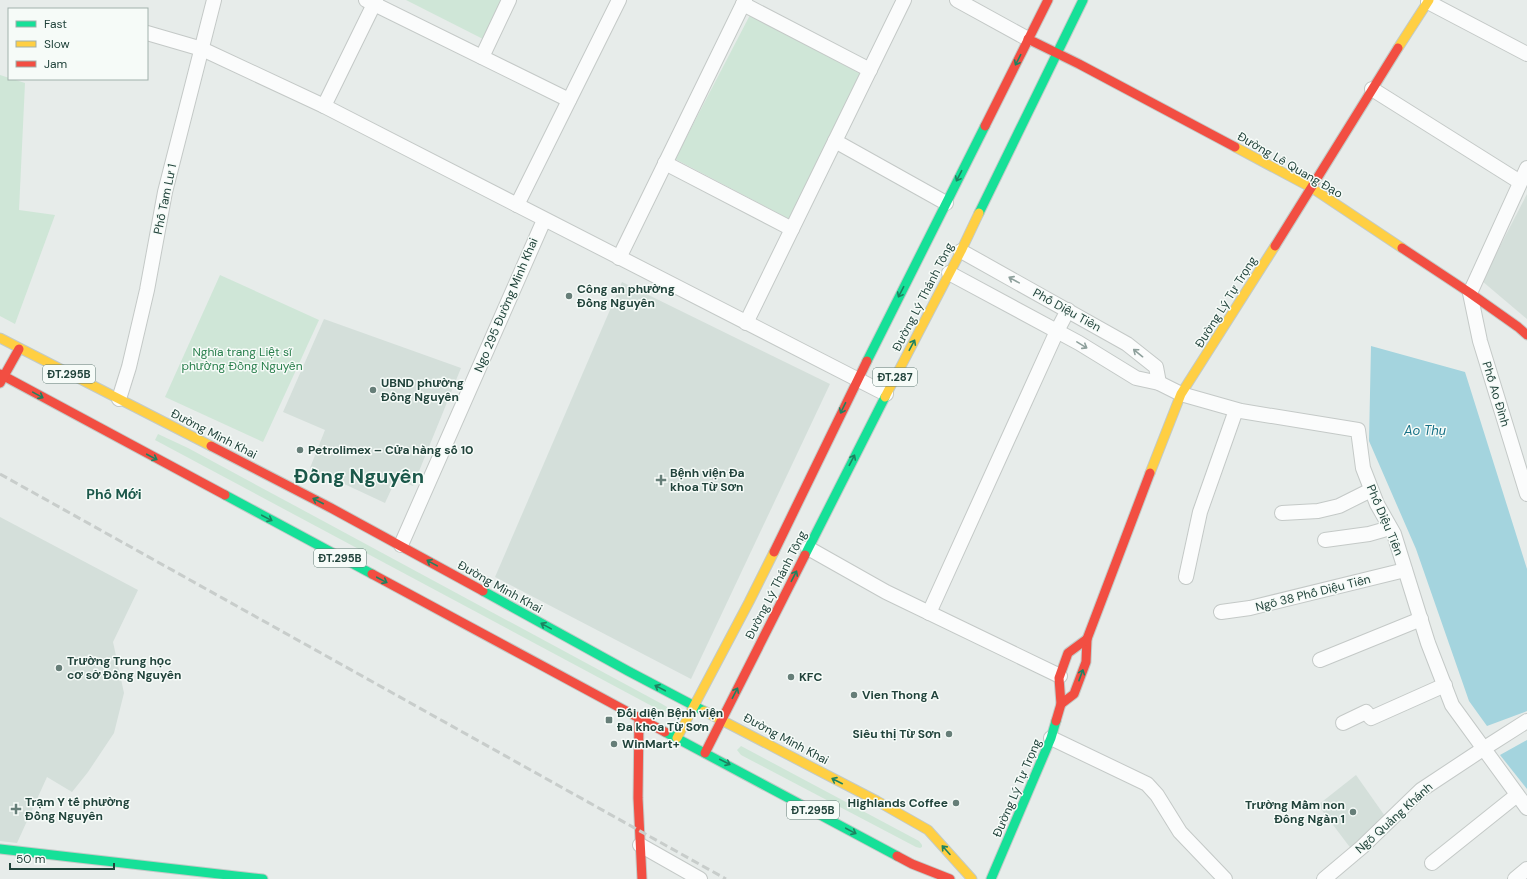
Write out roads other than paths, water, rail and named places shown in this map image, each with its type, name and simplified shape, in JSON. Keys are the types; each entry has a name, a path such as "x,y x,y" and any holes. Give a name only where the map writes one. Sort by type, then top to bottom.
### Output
{"main road":[{"name":"Đường Lý Thánh Tông","path":"677,738 785,535 857,380 1048,0"},
{"name":"Đường Lý Thánh Tông","path":"705,752 722,720 805,546 961,251 1083,0"},
{"name":"Đường Lý Tự Trọng","path":"1061,704 1074,694 1086,662 1087,639 1129,526 1181,394 1312,188 1372,89 1429,1"},
{"name":"Đường Lê Quang Đạo","path":"1028,39 1312,188 1470,293 1527,334"},
{"name":"Đường Minh Khai","path":"0,338 331,508 401,545 560,634 877,801 928,830 972,879"},
{"path":"1,378 19,349"},
{"name":"ĐT.295B","path":"1,378 705,752 912,864 950,879"},
{"name":"Đường Lý Tự Trọng","path":"990,879 1051,738 1061,704 1060,676 1068,653 1087,639"},
{"path":"638,717 642,879"},
{"path":"0,849 263,879"}],"street":[{"name":"Phố Tam Lư 1","path":"119,399 129,367 147,290 165,192 214,0"},
{"path":"482,57 509,0"},
{"path":"517,205 619,0"},
{"path":"746,323 904,0"},
{"path":"957,0 1028,39"},
{"path":"324,106 372,1 569,100"},
{"path":"1429,1 1527,54"},
{"path":"619,258 744,2 870,70"},
{"path":"148,33 202,49 324,106 886,394"},
{"path":"1372,89 1520,182"},
{"path":"835,141 946,203"},
{"path":"665,163 792,229"},
{"path":"1470,293 1527,168"},
{"name":"Ngo 295 Đường Minh Khai","path":"401,545 544,220"},
{"name":"Phố Diệu Tiên","path":"961,251 1127,344 1156,367 1159,383"},
{"name":"Phố Diệu Tiên","path":"949,273 1057,331 1136,378 1159,383 1181,394 1236,410 1358,430 1363,468 1377,504 1394,534 1421,619 1452,705 1527,808"},
{"name":"Phố Ao Đình","path":"1470,293 1480,341 1527,494"},
{"path":"928,613 1068,310"},
{"path":"1186,577 1200,512 1236,410"},
{"path":"1282,513 1318,510 1339,506 1371,490"},
{"path":"1325,540 1369,534 1390,528"},
{"path":"805,546 886,592 1060,676"},
{"name":"Ngõ 38 Phố Diệu Tiên","path":"1221,612 1250,608 1405,570"},
{"path":"1320,660 1421,619"},
{"path":"1343,723 1366,712 1371,718 1445,685"},
{"name":"Ngõ Quảng Khánh","path":"1324,879 1362,847 1421,790 1527,721"},
{"path":"1051,738 1147,784 1158,795 1180,832 1224,879"},
{"path":"1432,863 1517,795"},
{"path":"640,845 700,879"},
{"path":"1515,879 1527,869"}],"water":[{"name":"Ao Thụ","path":"1371,346 1465,372 1527,569 1527,711 1487,726 1469,701 1416,549 1369,441"},
{"path":"1527,740 1527,789 1500,755"}],"railway":[{"path":"0,474 726,879"}],"place":[{"name":"Công an phường Đồng Nguyên","path":"569,296"},
{"name":"UBND phường Đồng Nguyên","path":"373,390"},
{"name":"Petrolimex – Cửa hàng số 10","path":"300,450"},
{"name":"Bệnh viện Đa khoa Từ Sơn","path":"661,480"},
{"name":"Trường Trung học cơ sở Đồng Nguyên","path":"59,668"},
{"name":"KFC","path":"791,677"},
{"name":"Vien Thong A","path":"854,695"},
{"name":"Đối diện Bệnh viện Đa khoa Từ Sơn","path":"609,720"},
{"name":"Siêu thị Từ Sơn","path":"949,734"},
{"name":"WinMart+","path":"614,744"},
{"name":"Highlands Coffee","path":"956,803"},
{"name":"Trạm Y tế phường Đồng Nguyên","path":"16,809"},
{"name":"Trường Mầm non Đông Ngàn 1","path":"1353,812"}],"district":[{"name":"Đồng Nguyên","path":"359,476"},
{"name":"Phố Mới","path":"114,494"}],"park label":[{"name":"Nghĩa trang Liệt sĩ phường Đồng Nguyên","path":"242,359"}]}
